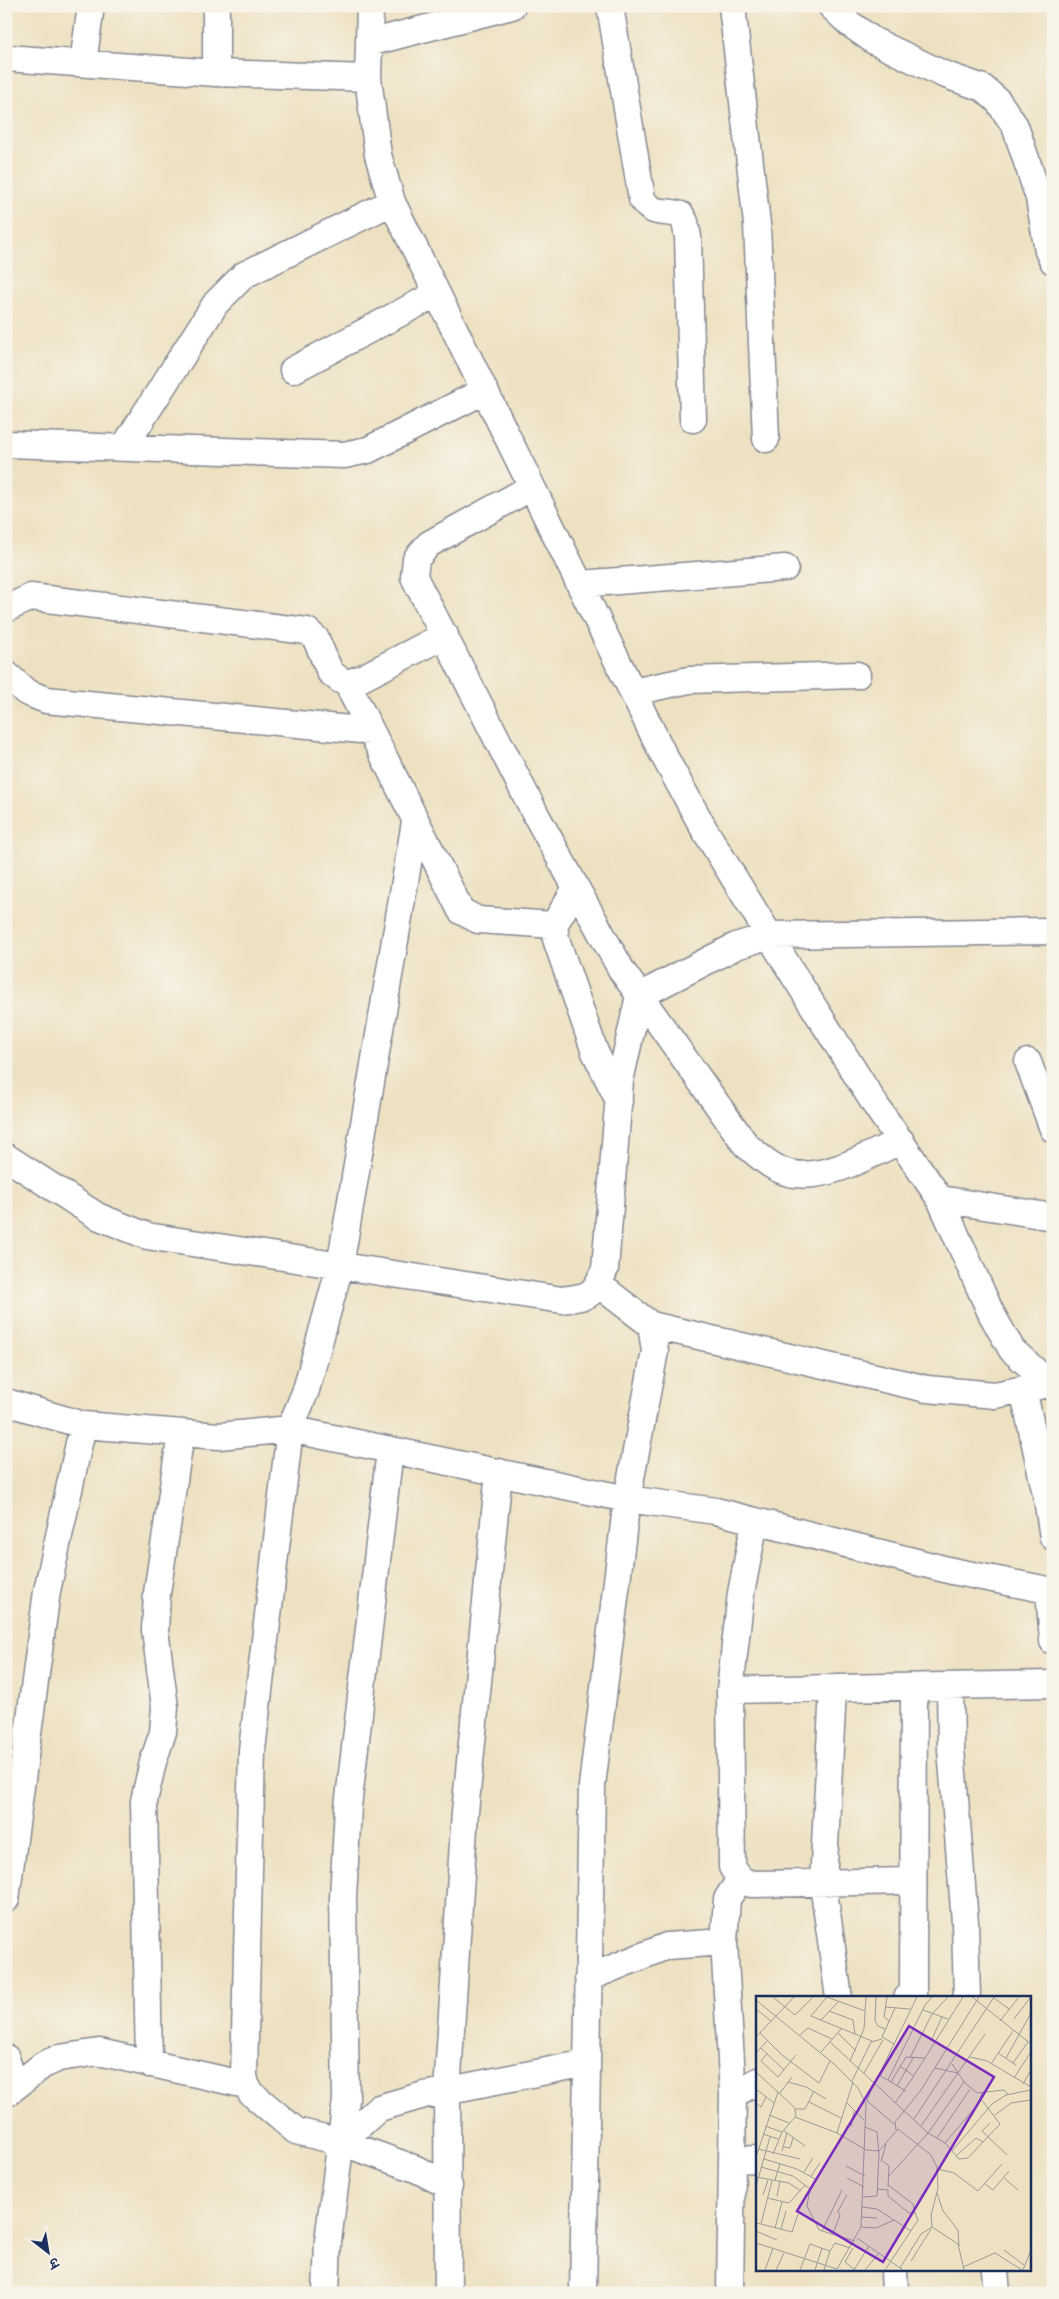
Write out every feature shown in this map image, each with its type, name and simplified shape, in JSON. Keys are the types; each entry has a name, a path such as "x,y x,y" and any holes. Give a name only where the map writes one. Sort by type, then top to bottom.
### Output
{"street":[{"path":"83,63 91,6"},
{"path":"216,6 216,73"},
{"path":"370,6 368,78 378,155 392,202 663,754 704,829 809,999 940,1199 991,1313 1012,1350 1051,1385"},
{"path":"369,43 512,6"},
{"path":"610,6 642,199 647,207 653,211 672,212 681,215 685,222 688,236 693,420"},
{"path":"732,6 757,224 766,439"},
{"path":"831,6 850,24 874,40 943,74 982,88 998,101 1015,126 1039,198 1048,251 1053,261"},
{"path":"6,58 216,73 368,78"},
{"path":"124,447 216,303 244,275 392,202"},
{"path":"293,370 436,294"},
{"path":"6,444 344,455 368,450 484,391"},
{"path":"532,487 429,544 416,559 414,577 536,815 622,971 746,1145 765,1162 794,1174 822,1174 901,1141"},
{"path":"580,584 786,568"},
{"path":"6,609 32,598 307,631 316,639 330,672 340,680 348,683 362,678 445,635"},
{"path":"6,674 26,692 46,700 371,731"},
{"path":"633,692 689,680 857,674"},
{"path":"348,683 415,822 461,911 478,920 554,924"},
{"path":"415,822 340,1266 306,1390 290,1429 252,1750 244,2075 246,2085 251,2093 296,2131 341,2142 416,2169 449,2186"},
{"path":"576,888 554,924 556,939 595,1052 619,1101"},
{"path":"639,996 736,946 771,935 1053,932"},
{"path":"6,1158 98,1216 147,1236 562,1300 587,1297 598,1285 605,1269 620,1082 639,996"},
{"path":"1028,1062 1053,1129"},
{"path":"940,1199 1053,1217"},
{"path":"598,1285 651,1325 927,1389 995,1395 1051,1385"},
{"path":"583,2293 592,1786 627,1499 655,1351 651,1325"},
{"path":"1023,1389 1047,1499 1053,1537"},
{"path":"6,1402 84,1425 219,1436 290,1429 627,1499 716,1511 952,1571 1051,1591 1053,1641"},
{"path":"6,1899 47,1591 84,1425"},
{"path":"150,2064 144,1801 153,1762 163,1732 165,1707 155,1630 157,1593 181,1433"},
{"path":"326,2293 328,2241 346,2100 343,1897 348,1807 390,1450"},
{"path":"448,2293 449,2186 447,2092 465,1812 499,1472"},
{"path":"754,1521 741,1593 730,1690 732,1867 740,1880 751,1884 912,1881"},
{"path":"730,1690 1053,1684"},
{"path":"950,1687 951,1749 965,1922 967,1996"},
{"path":"911,1996 913,1995 914,1688"},
{"path":"833,1689 823,1884 839,1996"},
{"path":"730,2293 746,2160 733,2095 724,1942 727,1899 740,1880"},
{"path":"588,1978 667,1946 724,1942"},
{"path":"6,2058 10,2090 43,2066 59,2058 99,2052 246,2085"},
{"path":"341,2142 379,2108 424,2095 587,2063"},
{"path":"733,2095 756,2082"},
{"path":"894,2272 895,2293"},
{"path":"995,2272 997,2293"}]}
